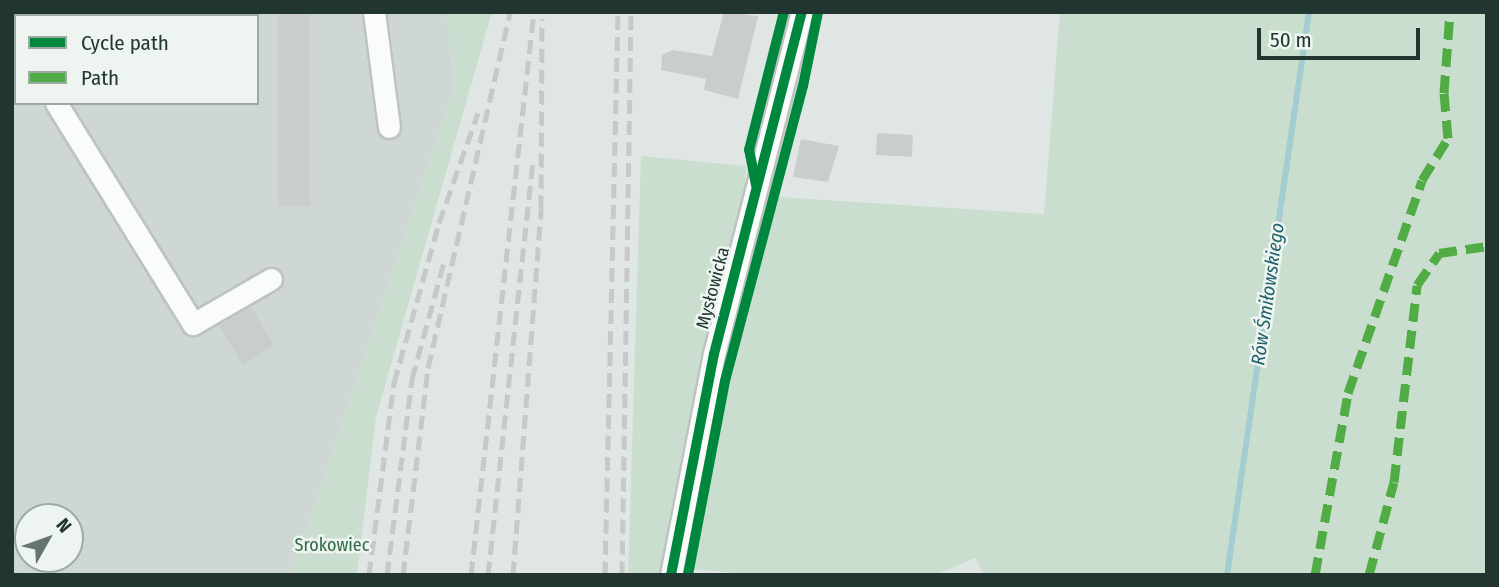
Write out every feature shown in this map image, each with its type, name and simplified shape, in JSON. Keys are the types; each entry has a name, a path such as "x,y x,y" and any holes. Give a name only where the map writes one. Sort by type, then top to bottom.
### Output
{"street":[{"path":"374,12 389,127"},
{"name":"Mysłowicka","path":"671,575 712,365 802,12"},
{"path":"57,105 193,324 271,279"}],"shaded area":[{"path":"43,12 101,12 101,14"},
{"path":"130,12 447,12 454,89 292,575 12,575 12,103 259,105 259,14 128,14"}],"green space":[{"name":"Srokowiec","path":"447,12 492,12 376,417 357,575 292,575 454,89"},
{"path":"813,12 801,84 787,124 785,122"},
{"path":"1060,12 1487,12 1487,575 984,575 975,558 935,575 755,575 691,569 728,382 777,197 1044,214"},
{"path":"784,138 722,381 682,575 726,353"},
{"path":"641,156 746,166 745,186 689,416 659,575 628,575"}],"building":[{"path":"278,12 310,12 310,206 278,206"},
{"path":"724,12 758,16 738,99 704,90 706,79 661,70 662,55 673,50 712,56"},
{"path":"877,133 913,135 912,157 876,155"},
{"path":"801,139 839,146 828,182 793,177"},
{"path":"251,307 274,346 242,365 219,326"}],"waterway":[{"name":"Rów Śmiłowskiego","path":"1227,575 1309,12"}],"railway":[{"path":"403,575 428,368 510,12"},
{"path":"471,575 534,12"},
{"path":"605,575 618,12"},
{"path":"622,575 631,12"},
{"path":"513,575 541,209 542,19"},
{"path":"369,575 394,383 439,223 478,113"},
{"path":"488,575 533,164"},
{"path":"387,575 412,379 444,262"}],"marked path":[{"path":"1315,575 1348,393 1422,180 1448,138 1444,93 1450,12"},
{"path":"1369,575 1394,482 1417,285 1439,253 1487,246"}],"cycle path":[{"path":"756,185 749,150 784,12"},
{"path":"671,575 714,354 802,12"},
{"path":"688,575 725,381 803,86 818,12"}]}
